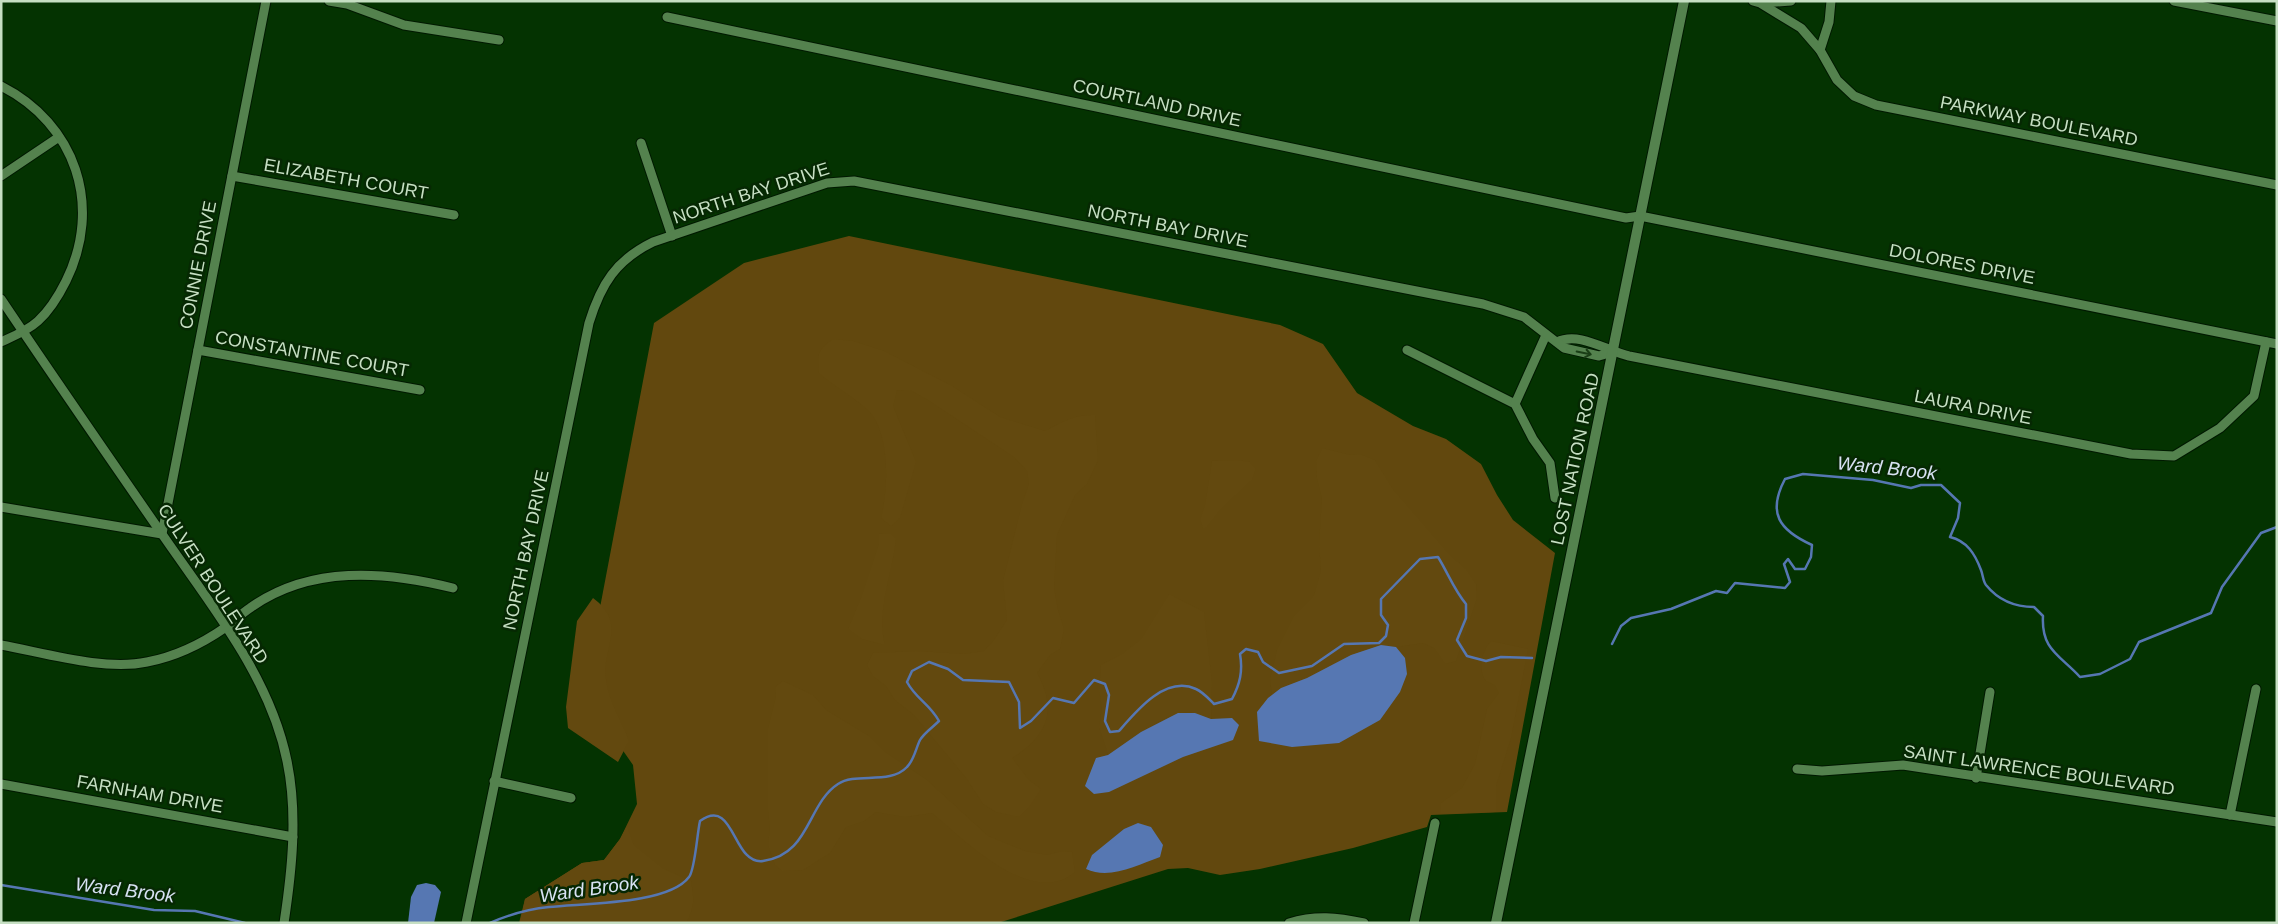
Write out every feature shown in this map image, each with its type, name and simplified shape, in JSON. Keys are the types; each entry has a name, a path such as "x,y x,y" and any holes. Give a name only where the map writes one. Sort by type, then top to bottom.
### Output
{"street":[{"name":"CONNIE DRIVE","path":"162,534 266,1"},
{"path":"329,1 347,4 404,25 499,40"},
{"name":"LOST NATION ROAD","path":"1496,923 1684,1"},
{"path":"1757,2 1791,1"},
{"path":"1820,50 1828,22 1831,1"},
{"path":"2174,1 2277,21"},
{"name":"PARKWAY BOULEVARD","path":"1757,2 1801,28 1820,50 1837,80 1854,96 1876,105 2277,185"},
{"name":"COURTLAND DRIVE","path":"667,17 1626,218 1640,216"},
{"path":"1,86 37,110 59,137 82,189 84,217 75,262 55,300 39,320 23,332 1,342"},
{"path":"1,176 59,137"},
{"path":"641,143 672,236"},
{"name":"ELIZABETH COURT","path":"232,176 454,215"},
{"name":"NORTH BAY DRIVE","path":"466,923 589,323 598,295 610,276 635,251 672,236 827,183 854,181 1483,304 1524,318 1557,342 1564,338 1601,345 1613,352"},
{"name":"DOLORES DRIVE","path":"1640,216 2277,344"},
{"name":"CULVER BOULEVARD","path":"1,300 226,627 260,686 282,738 291,782 293,837 284,923"},
{"path":"1515,404 1546,335"},
{"name":"LAURA DRIVE","path":"1613,352 2131,454 2174,456 2220,428 2254,396 2266,342"},
{"name":"CONSTANTINE COURT","path":"198,350 420,390"},
{"path":"1407,350 1515,404 1533,439 1550,463 1555,498"},
{"path":"1,507 162,534"},
{"path":"1,645 105,664 129,664 172,655 226,627 264,598 287,588 318,579 352,574 378,574 453,588"},
{"path":"2230,815 2256,689"},
{"path":"1976,778 1990,692"},
{"name":"SAINT LAWRENCE BOULEVARD","path":"1797,769 1822,771 1903,765 1976,778 2277,822"},
{"path":"494,781 571,798"},
{"name":"FARNHAM DRIVE","path":"1,784 293,837"},
{"path":"1414,923 1435,823"},
{"path":"1289,923 1323,917 1341,918 1364,923"}],"shaded area":[{"path":"849,236 1280,325 1323,344 1357,393 1413,426 1446,439 1481,464 1513,520 1555,553 1507,812 1431,815 1427,827 1353,848 1260,869 1220,875 1188,868 1168,869 998,923 519,923 525,899 582,863 604,860 620,839 637,804 633,765 617,742 580,713 654,323 744,263"},
{"path":"833,339 853,341 884,351 952,386 1000,417 1045,431 1075,417 1095,415 1098,460 1087,484 1075,495 1057,535 1054,588 1064,629 1060,649 1050,655 1037,673 1047,699 1048,711 1046,721 1034,741 1012,758 1029,780 1041,789 1029,807 1019,817 996,812 983,804 967,779 914,715 895,700 886,686 873,676 867,665 873,653 918,651 964,654 984,651 994,640 1007,620 1003,581 1022,504 1029,484 1027,471 1014,457 928,400 912,391 897,390 893,406 916,462 900,518 891,526 881,518 885,494 886,466 879,427 868,411 819,373 819,353"},
{"path":"1322,448 1350,455 1360,454 1375,460 1393,489 1450,555 1466,569 1476,584 1477,598 1456,661 1445,664 1434,648 1423,643 1396,647 1381,645 1351,655 1307,678 1281,688 1272,695 1270,679 1277,650 1294,616 1314,595 1321,570 1319,544 1322,498 1317,478 1316,461"},
{"path":"1236,460 1250,462 1256,469 1252,480 1203,529 1200,519 1205,505 1212,461"},
{"path":"890,533 896,538 882,618 885,645 862,639 848,629 862,595 879,544 879,534"},
{"path":"1169,594 1204,612 1212,682 1211,719 1188,713 1173,715 1144,731 1108,755 1099,727 1102,708 1099,690 1101,665 1122,654 1141,639"},
{"path":"593,598 609,617 611,636 606,667 607,687 629,741 618,762 568,728 566,707 577,621"},
{"path":"1491,641 1528,649 1511,738 1496,786 1496,812 1441,814 1441,803 1462,788 1475,764 1487,709 1499,693 1495,685 1486,681 1481,666 1485,650"},
{"path":"783,681 813,695 826,710 869,736 885,752 927,780 988,836 1025,851 1047,855 1062,851 1072,852 1075,872 1058,881 1039,882 1019,877 980,853 932,813 905,817 876,812 864,821 846,827 830,853 803,870 782,871 775,865 768,845 770,828 768,810 768,729 776,697 775,687"},
{"path":"627,826 634,845 664,869 691,881 693,902 686,923 520,923 525,899 582,863 604,860"}],"water":[{"path":"1381,645 1396,647 1405,658 1407,674 1400,692 1380,720 1339,743 1292,747 1259,741 1257,712 1268,698 1281,688 1307,678 1351,655"},
{"path":"1178,713 1195,713 1211,719 1232,718 1239,725 1233,740 1183,757 1109,792 1094,794 1085,786 1096,758 1108,755 1141,732"},
{"path":"1138,823 1151,827 1163,845 1160,857 1114,872 1104,873 1086,869 1092,855 1124,829"},
{"path":"426,883 435,885 441,892 434,923 408,923 411,897 417,885"}],"waterway":[{"name":"Ward Brook","path":"1612,644 1621,626 1631,618 1671,609 1716,591 1727,593 1735,583 1785,588 1790,582 1784,564 1788,559 1795,569 1805,569 1811,557 1812,545 1791,533 1784,526 1779,519 1777,502 1785,479 1803,474 1873,480 1911,488 1921,485 1941,485 1960,503 1958,518 1950,537 1970,549 1979,564 1985,583 1991,591 2008,602 2020,606 2034,607 2043,616 2045,637 2053,651 2080,677 2100,674 2130,659 2139,642 2211,613 2222,587 2261,533 2277,527"},
{"name":"Ward Brook","path":"490,923 534,909 644,898 663,893 678,886 691,873 700,821 711,816 720,817 727,824 745,853 753,859 763,861 778,857 790,849 799,839 820,804 838,784 854,779 892,776 907,767 922,737 939,721 914,693 907,682 912,671 929,662 948,669 963,680 1009,682 1019,702 1020,728 1031,721 1053,698 1074,703 1094,680 1105,684 1109,695 1105,721 1110,732 1119,731 1143,705 1163,691 1174,687 1185,686 1196,689 1214,704 1232,699 1240,677 1240,654 1246,649 1258,652 1263,662 1279,673 1312,666 1344,644 1379,643 1386,636 1388,625 1381,615 1381,599 1420,559 1438,557 1466,604 1466,618 1457,640 1467,656 1486,661 1501,657 1532,658"},
{"name":"Ward Brook","path":"1,885 154,910 195,911 245,923"}]}
